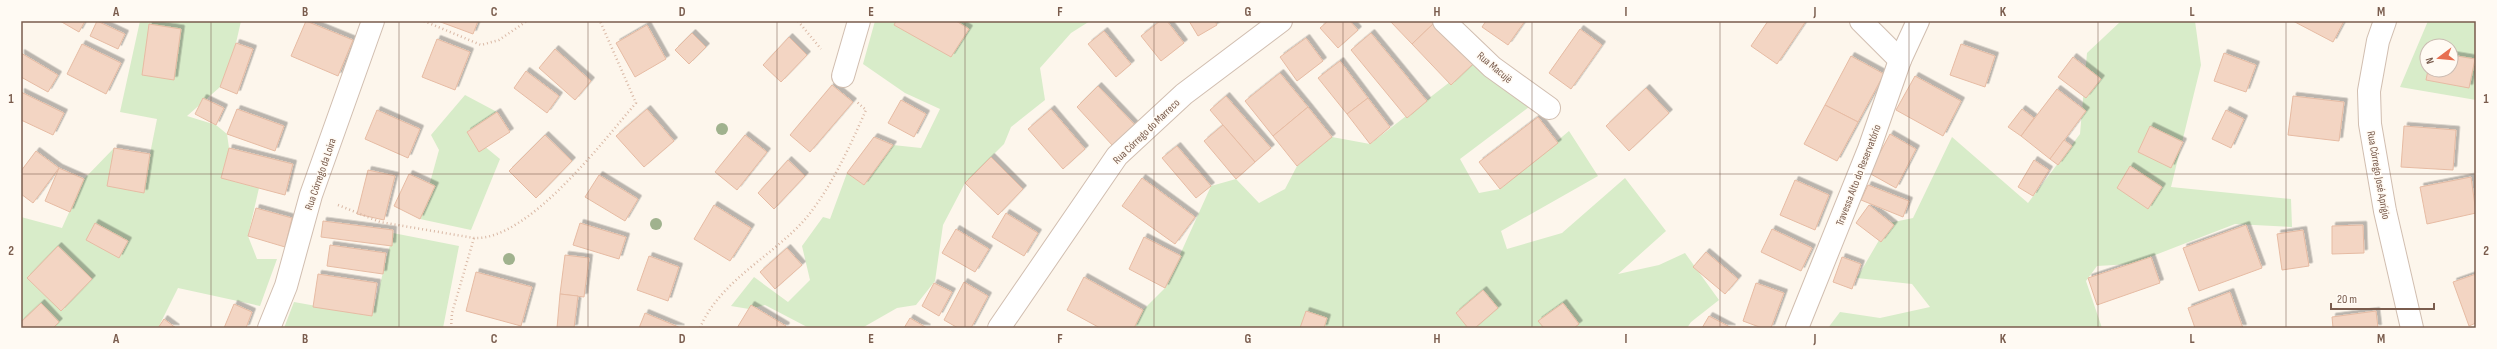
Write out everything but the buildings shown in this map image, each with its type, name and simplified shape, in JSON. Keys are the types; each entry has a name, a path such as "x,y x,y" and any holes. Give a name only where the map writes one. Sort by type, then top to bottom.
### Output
{"street":[{"name":"Rua Córrego da Loira","path":"269,328 286,286 311,195 373,21"},
{"path":"843,76 859,21"},
{"name":"Rua Córrego do Marreco","path":"999,328 1117,156 1184,94 1281,21"},
{"name":"Rua Macujê","path":"1444,21 1492,67 1549,108"},
{"path":"1861,21 1900,60"},
{"name":"Travessa Alto do Reservatório","path":"1798,328 1869,149 1900,60 1918,21"},
{"name":"Rua Córrego José Aprígio","path":"2385,21 2378,41 2369,91 2370,124 2383,197 2412,328"}],"path":[{"path":"424,21 481,45 499,40 527,21"},
{"path":"311,195 380,222 474,238 482,238 503,233 564,187 636,103 600,21"},
{"path":"700,328 703,321 729,287 807,216 826,187 866,110 851,95 843,76"},
{"path":"451,328 452,314 474,238"}],"green space":[{"path":"140,21 241,21 236,43 220,87 187,116 216,125 227,134 229,148 221,178 259,188 248,236 257,259 277,259 260,306 178,288 158,328 21,328 21,217 62,228 84,179 114,148 148,164 157,119 120,112"},
{"path":"875,21 1090,21 1071,33 1040,68 1045,100 1011,127 1004,144 965,183 943,225 935,281 916,305 897,308 862,328 809,328 765,305 749,309 731,306 754,277 788,302 810,280 802,246 823,217 830,219 847,173 864,185 893,145 921,148 940,109 905,93 863,64"},
{"path":"2121,21 2195,21 2201,65 2171,187 2291,199 2292,227 2235,224 2132,264 2097,266 2086,281 2102,328 1828,328 1840,312 1880,318 1930,307 1912,284 1857,278 1889,223 1913,218 1952,137 2028,203 2080,134 2087,53"},
{"path":"2428,21 2476,21 2476,100 2400,87 2419,42 2419,78 2459,78 2459,38 2421,38"},
{"path":"1473,64 1529,107 1460,159 1479,193 1500,189 1569,131 1598,176 1501,231 1507,249 1562,233 1625,178 1666,231 1618,274 1659,265 1685,253 1719,300 1691,322 1687,328 1134,328 1143,310 1165,288 1211,186 1236,179 1259,203 1285,189 1297,166 1332,137 1370,144"},
{"path":"465,95 497,112 467,132 500,159 471,230 420,219 439,150 431,135"},
{"path":"393,233 459,246 443,328 284,328 294,302 372,316"}]}
